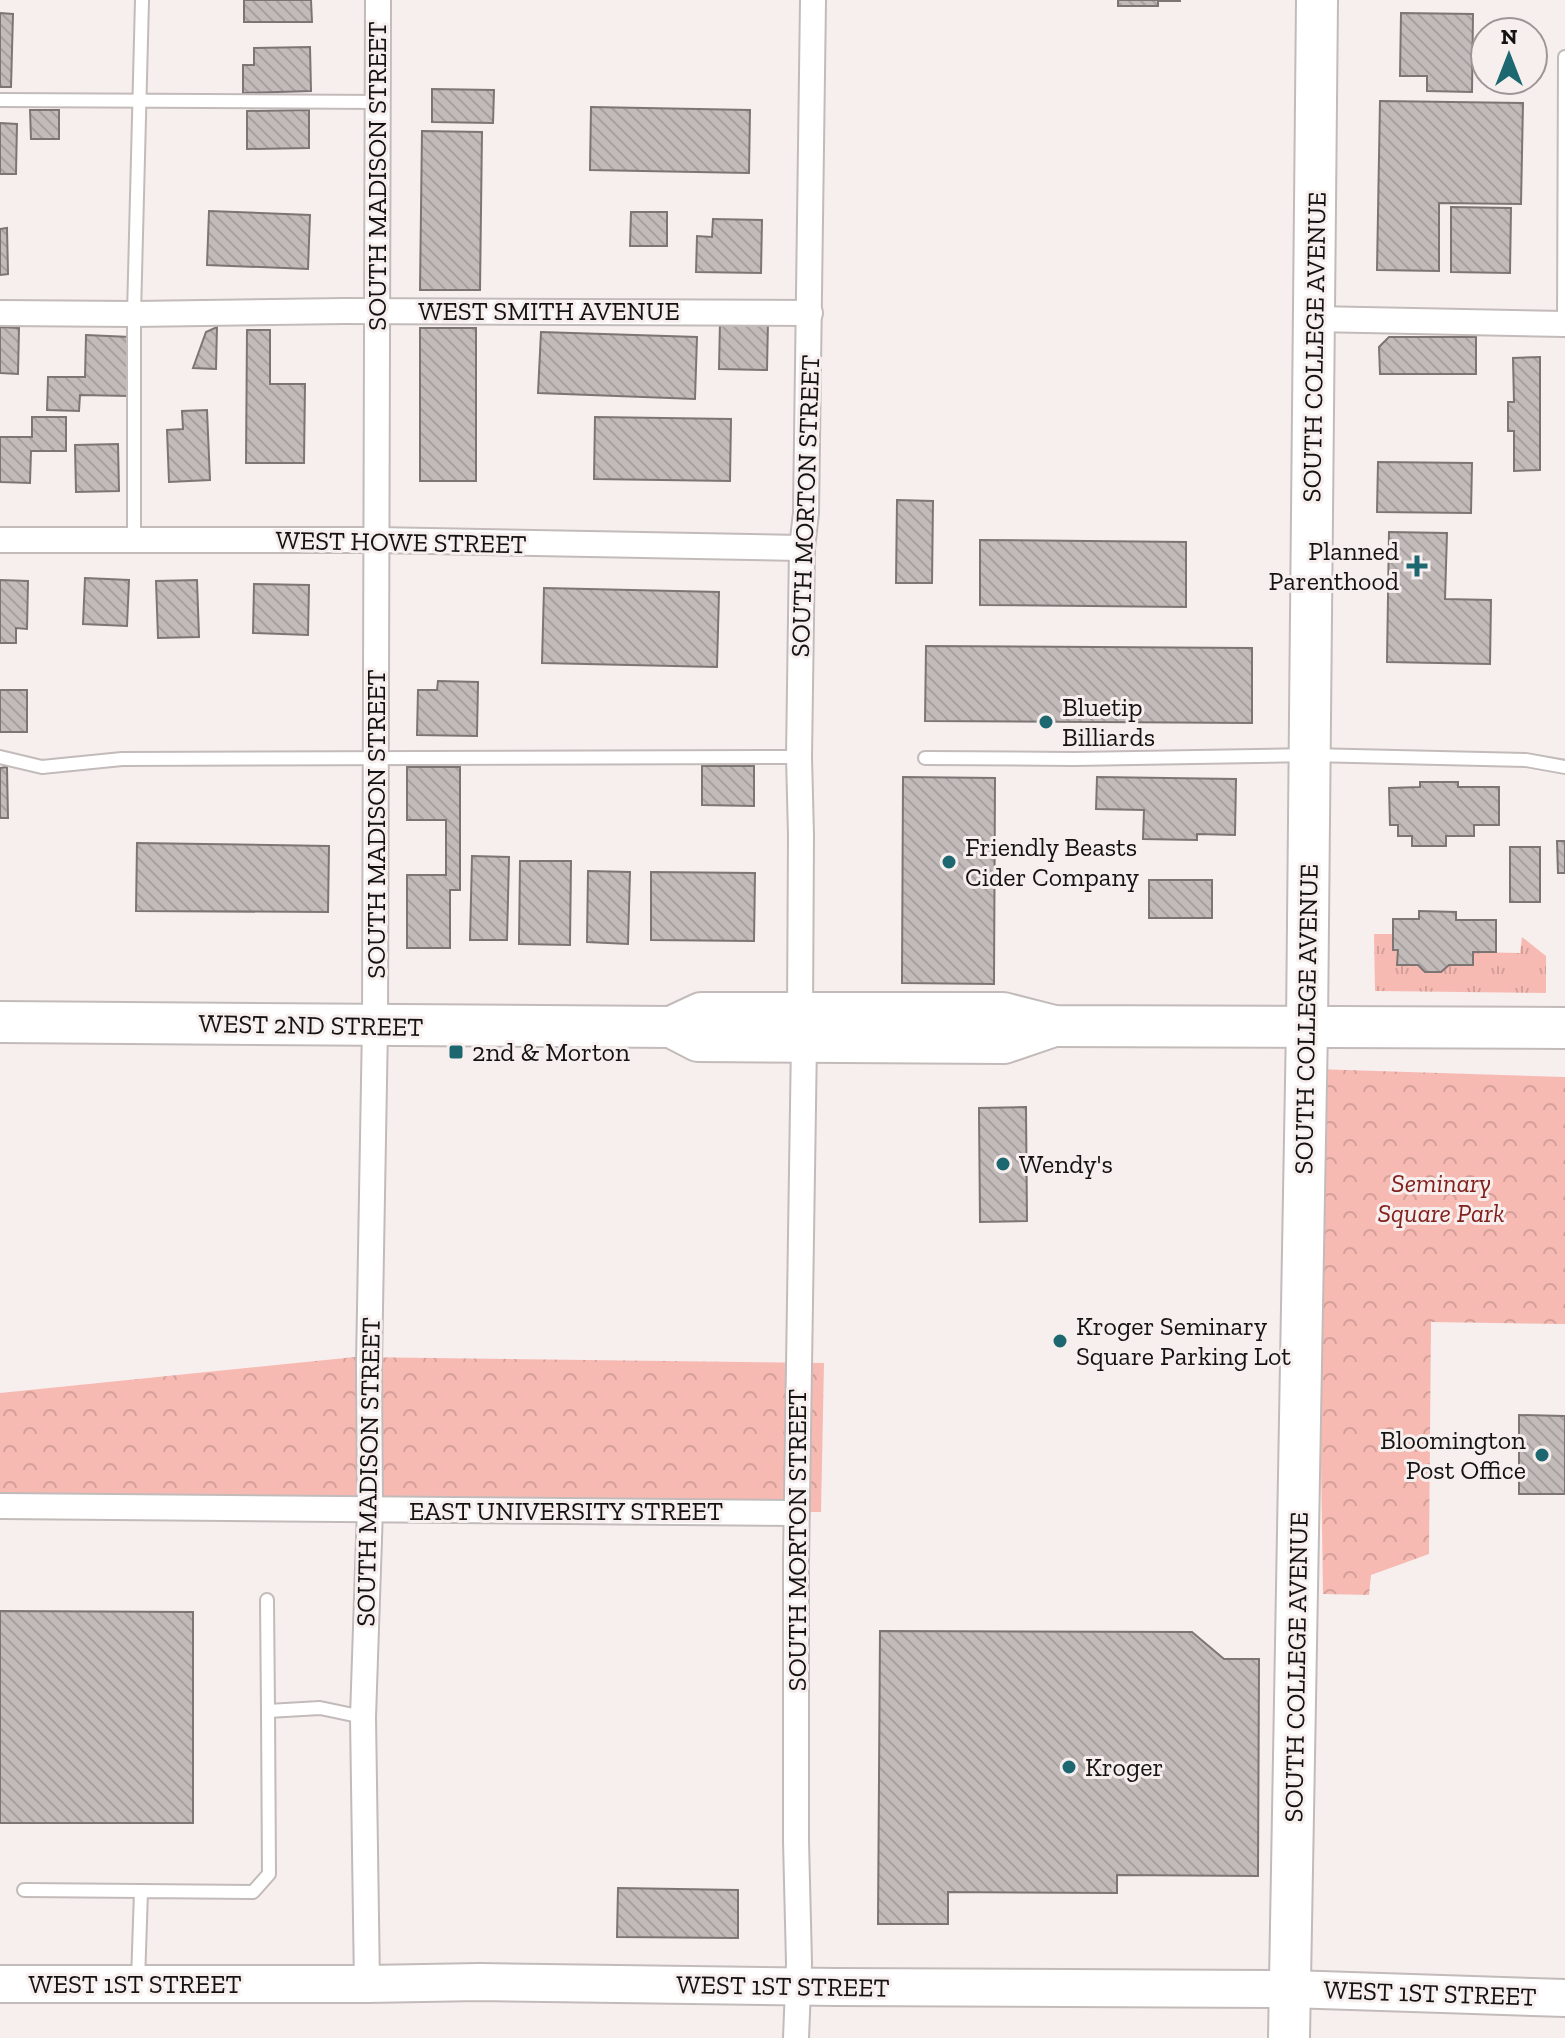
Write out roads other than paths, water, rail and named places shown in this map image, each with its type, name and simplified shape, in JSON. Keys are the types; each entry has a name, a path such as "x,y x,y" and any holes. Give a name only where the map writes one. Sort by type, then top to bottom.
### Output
{"main road":[{"name":"SOUTH COLLEGE AVENUE","path":"1289,2038 1307,1026 1317,0"},
{"name":"WEST 2ND STREET","path":"0,1022 671,1027 698,1041 802,1027 889,1027 1004,1043 1054,1026 1565,1028"}],"street":[{"name":"SOUTH MADISON STREET","path":"367,1984 363,1717 370,1509 369,1365 375,1025 378,0"},
{"name":"SOUTH MORTON STREET","path":"796,2038 796,1513 802,1027 799,757 810,313 813,0"},
{"name":"WEST SMITH AVENUE","path":"0,313 810,313"},
{"path":"1314,319 1564,324"},
{"name":"WEST HOWE STREET","path":"0,540 376,540 802,548"},
{"name":"EAST UNIVERSITY STREET","path":"0,1506 796,1513"},
{"name":"WEST 1ST STREET","path":"0,1984 480,1982 1290,1989 1565,1998"}],"lane":[{"path":"134,539 134,314 142,0"},
{"path":"1564,324 1565,57"},
{"path":"0,100 378,102"},
{"path":"925,758 1310,755 1526,760 1565,767"},
{"path":"0,757 42,767 122,759 799,757"},
{"path":"24,1890 253,1892 269,1874 267,1600"},
{"path":"268,1711 320,1708 363,1717"},
{"path":"138,1984 141,1891"}],"place":[{"name":"Planned Parenthood","path":"1417,566"},
{"name":"Bluetip Billiards","path":"1046,722"},
{"name":"Friendly Beasts Cider Company","path":"949,862"},
{"name":"2nd & Morton","path":"456,1052"},
{"name":"Wendy's","path":"1003,1164"},
{"name":"Kroger Seminary Square Parking Lot","path":"1060,1341"},
{"name":"Bloomington Post Office","path":"1542,1455"},
{"name":"Kroger","path":"1069,1767"}],"park label":[{"name":"Seminary Square Park","path":"1441,1198"}]}
